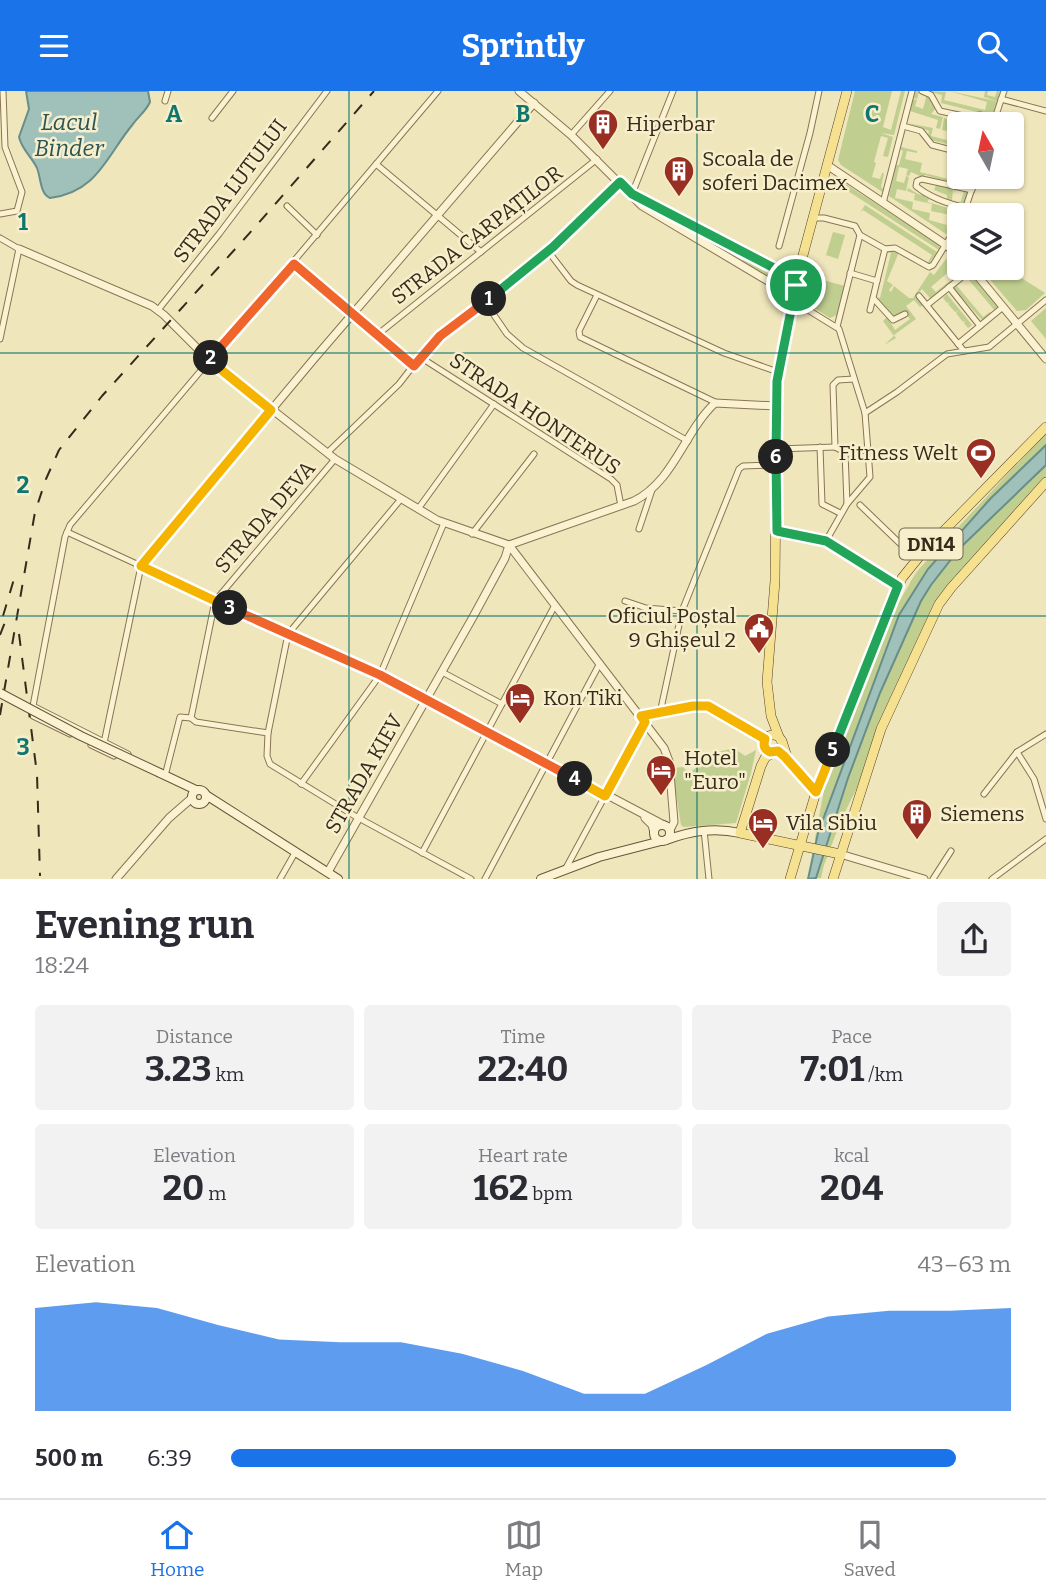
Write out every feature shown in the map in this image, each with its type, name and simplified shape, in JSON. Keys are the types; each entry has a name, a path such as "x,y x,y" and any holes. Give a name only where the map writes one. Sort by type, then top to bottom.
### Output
{"main road":[{"path":"816,792 788,759 771,716 767,667 777,531 776,405 778,373 797,280 847,91"},
{"name":"DN14","path":"790,879 803,846 816,792 898,586 916,559 1046,427"},
{"name":"DN14","path":"833,879 838,854 881,729 939,604 1046,482"},
{"path":"0,693 71,731 167,775 184,784 198,797 225,806 338,879"},
{"path":"771,716 765,748 788,759"},
{"path":"740,833 761,766 765,758 781,747 780,739 775,735 766,737"},
{"path":"659,838 658,826 688,832"},
{"path":"659,838 670,836 668,828"},
{"path":"541,879 566,868 638,847 659,838 704,830 740,833 838,854"}],"street":[{"path":"0,214 17,211 23,196 3,146 3,91"},
{"path":"165,101 168,91"},
{"path":"212,118 233,91"},
{"name":"STRADA LUTULUI","path":"158,310 327,91"},
{"path":"167,775 162,777 33,716 67,532 72,521 294,264 438,91"},
{"path":"519,91 529,94 534,103 597,159 646,208 837,327 865,413 870,477 840,513 826,541"},
{"path":"571,135 610,91"},
{"path":"632,194 673,91"},
{"path":"779,243 819,91"},
{"path":"883,202 912,91"},
{"path":"922,91 929,93 940,111 947,112"},
{"path":"997,112 1004,91"},
{"path":"1001,99 1046,111"},
{"path":"102,750 141,566 268,413 534,103"},
{"path":"903,126 921,131 932,145 947,149"},
{"name":"STRADA CARPAȚILOR","path":"377,335 597,159"},
{"path":"376,164 481,253"},
{"path":"813,218 855,226 860,235 885,249 898,249 927,267 933,264 946,244 827,165"},
{"path":"947,204 918,188 916,184 922,179 972,190 967,203"},
{"path":"327,453 399,384 440,336 548,251 620,182"},
{"path":"632,194 797,280"},
{"path":"287,206 317,235"},
{"path":"837,327 860,235"},
{"path":"0,238 19,249 158,310 268,413 335,459 401,499 444,523 472,534 509,545 621,506 652,490"},
{"path":"0,339 19,249"},
{"path":"870,310 885,249"},
{"path":"548,251 571,281 597,295 724,353 778,373"},
{"path":"294,264 414,366"},
{"path":"850,273 877,281"},
{"path":"927,305 957,280"},
{"path":"981,280 1046,359"},
{"path":"949,287 981,326"},
{"path":"597,295 579,331 580,337 717,403 776,405"},
{"path":"919,296 964,351"},
{"path":"873,298 893,320 905,314"},
{"path":"865,413 944,356 989,347 1046,300"},
{"path":"485,302 508,334 523,348 688,441"},
{"path":"958,344 1003,307"},
{"name":"STRADA HONTERUS","path":"420,357 615,482 621,506"},
{"path":"835,447 833,385 838,380 854,379"},
{"path":"639,529 652,490 712,406 717,403"},
{"path":"418,509 494,404"},
{"path":"820,447 822,505 840,513"},
{"path":"776,449 835,447 845,452 869,450"},
{"path":"845,452 848,504"},
{"path":"472,534 534,454"},
{"name":"STRADA DEVA","path":"191,718 215,601 335,459"},
{"path":"660,713 682,611 739,469 743,466 776,465"},
{"path":"401,499 288,634 268,733 269,763 359,819 471,879"},
{"path":"860,505 916,559"},
{"path":"301,783 380,675 444,523"},
{"path":"777,531 826,541 898,586"},
{"path":"67,532 380,675 668,828 674,824 668,757 643,719 509,545"},
{"name":"STRADA KIEV","path":"328,872 442,672 505,558 509,545"},
{"path":"625,601 646,608 682,611"},
{"path":"422,853 555,605"},
{"path":"485,879 600,663"},
{"path":"442,672 502,704"},
{"path":"33,706 167,775"},
{"path":"566,868 643,719 693,706 708,706 766,737"},
{"path":"167,775 178,719 183,716 196,722 268,733"},
{"path":"984,794 1017,752 1046,734"},
{"path":"1017,752 1034,779 1046,819"},
{"path":"116,879 169,818 198,797"},
{"path":"642,815 659,838"},
{"path":"704,830 709,879"},
{"path":"992,879 1046,839"},
{"path":"280,879 296,851"},
{"path":"933,879 951,851"},
{"path":"838,854 923,879"}],"green space":[{"path":"855,91 892,91 883,127 891,130 901,91 905,91 894,135 881,133 893,137 888,157 883,156 888,138 881,136 874,162 876,163 872,177 880,179 884,173 881,187 884,193 841,165 838,160"},
{"path":"915,91 928,94 932,99 928,113 932,101 935,109 931,114 943,117 940,129 936,128 938,120 910,111 913,99 917,100 915,106 923,109 927,94 919,92 917,99 914,98"},
{"path":"927,91 946,92 944,100 985,110 987,102 949,91 996,101 984,97 985,91 988,91 987,95 995,97 997,91 1000,91 994,112 977,112 941,103 942,95"},
{"path":"944,118 947,119 947,131 942,130"},
{"path":"907,123 933,128 931,136 947,140 947,144 931,140 929,131"},
{"path":"901,147 917,151 907,151 905,159 922,163 920,172 947,179 947,182 911,172 909,176 906,175 908,169 899,167 896,181 904,183 906,176 909,177 906,191 897,189 895,198 913,202 912,209 930,213 929,220 947,225 947,235 889,196 896,165 899,165 903,151"},
{"path":"835,177 939,245 940,249 834,182"},
{"path":"936,185 953,189 952,201 957,203 947,200 947,195 934,190"},
{"path":"908,188 929,196 925,197 929,199 927,202 947,208 947,214 931,211 932,204 914,200 915,194 907,191"},
{"path":"956,189 958,189 968,192 964,203 960,203 964,191"},
{"path":"865,205 937,252 929,264 921,260 928,262 932,255 863,210 860,213"},
{"path":"833,232 845,235 838,259 826,255"},
{"path":"893,249 899,252 887,281 893,285 889,290 891,292 894,286 909,298 913,298 930,272 934,275 946,259 947,273 931,287 936,292 951,280 955,280 931,299 922,289 916,296 923,305 920,307 914,300 906,306 916,319 894,335 896,338 884,345 894,336 883,321 887,317 895,330 910,319 904,311 893,318 875,297 880,298 891,253 886,252"},
{"path":"745,256 786,277 782,287 741,263"},
{"path":"810,267 813,268 810,282 814,268 817,269 815,278 845,286 837,315 830,318 803,301"},
{"path":"963,280 957,286 983,317 990,312 991,314 983,321 953,288"},
{"path":"969,280 975,280 997,306 996,312"},
{"path":"990,280 1024,280 1045,293 1026,310 1017,311"},
{"path":"947,294 972,325 968,328 964,323 966,321 963,322 956,313 958,311 955,312 948,304 950,302 947,303 943,298"},
{"path":"1046,308 1046,339 1031,321"},
{"path":"1046,433 1046,482 944,598 880,729 842,818 821,878 816,878 821,865 815,838 825,785 891,613 919,569"},
{"path":"734,748 745,756 756,750 736,823 684,827 681,825 672,768 683,767 689,773 718,752"}],"water":[{"name":"Lacul Binder","path":"26,91 148,91 150,102 91,180 80,188 50,198 44,193 37,168 19,137 29,109"},
{"path":"1046,445 1046,465 960,548 921,601 880,693 848,778 816,878 808,879 818,833 899,615 928,569 990,499"}],"railway":[{"path":"0,715 35,512 59,450 102,396 374,91"},
{"path":"3,616 14,579"},
{"path":"0,635 7,617"},
{"path":"19,634 37,774 40,876"}],"place":[{"name":"Hiperbar","path":"603,151"},
{"name":"Scoala de soferi Dacimex","path":"679,198"},
{"name":"Fitness Welt","path":"981,480"},
{"name":"Oficiul Poștal 9 Ghișeul 2","path":"759,655"},
{"name":"Kon Tiki","path":"520,725"},
{"name":"Hotel \"Euro\"","path":"661,797"},
{"name":"Siemens","path":"917,841"},
{"name":"Vila Sibiu","path":"763,850"}],"route":[{"path":"620,182 632,194 797,280 796,285 776,387 777,531 826,541 898,586 816,792 788,759 778,751 775,753 766,750 765,739 716,709 699,705 641,716 645,722 605,796 380,675 141,566 271,410 209,360 294,264 414,366 440,336 553,247 620,182"}]}
